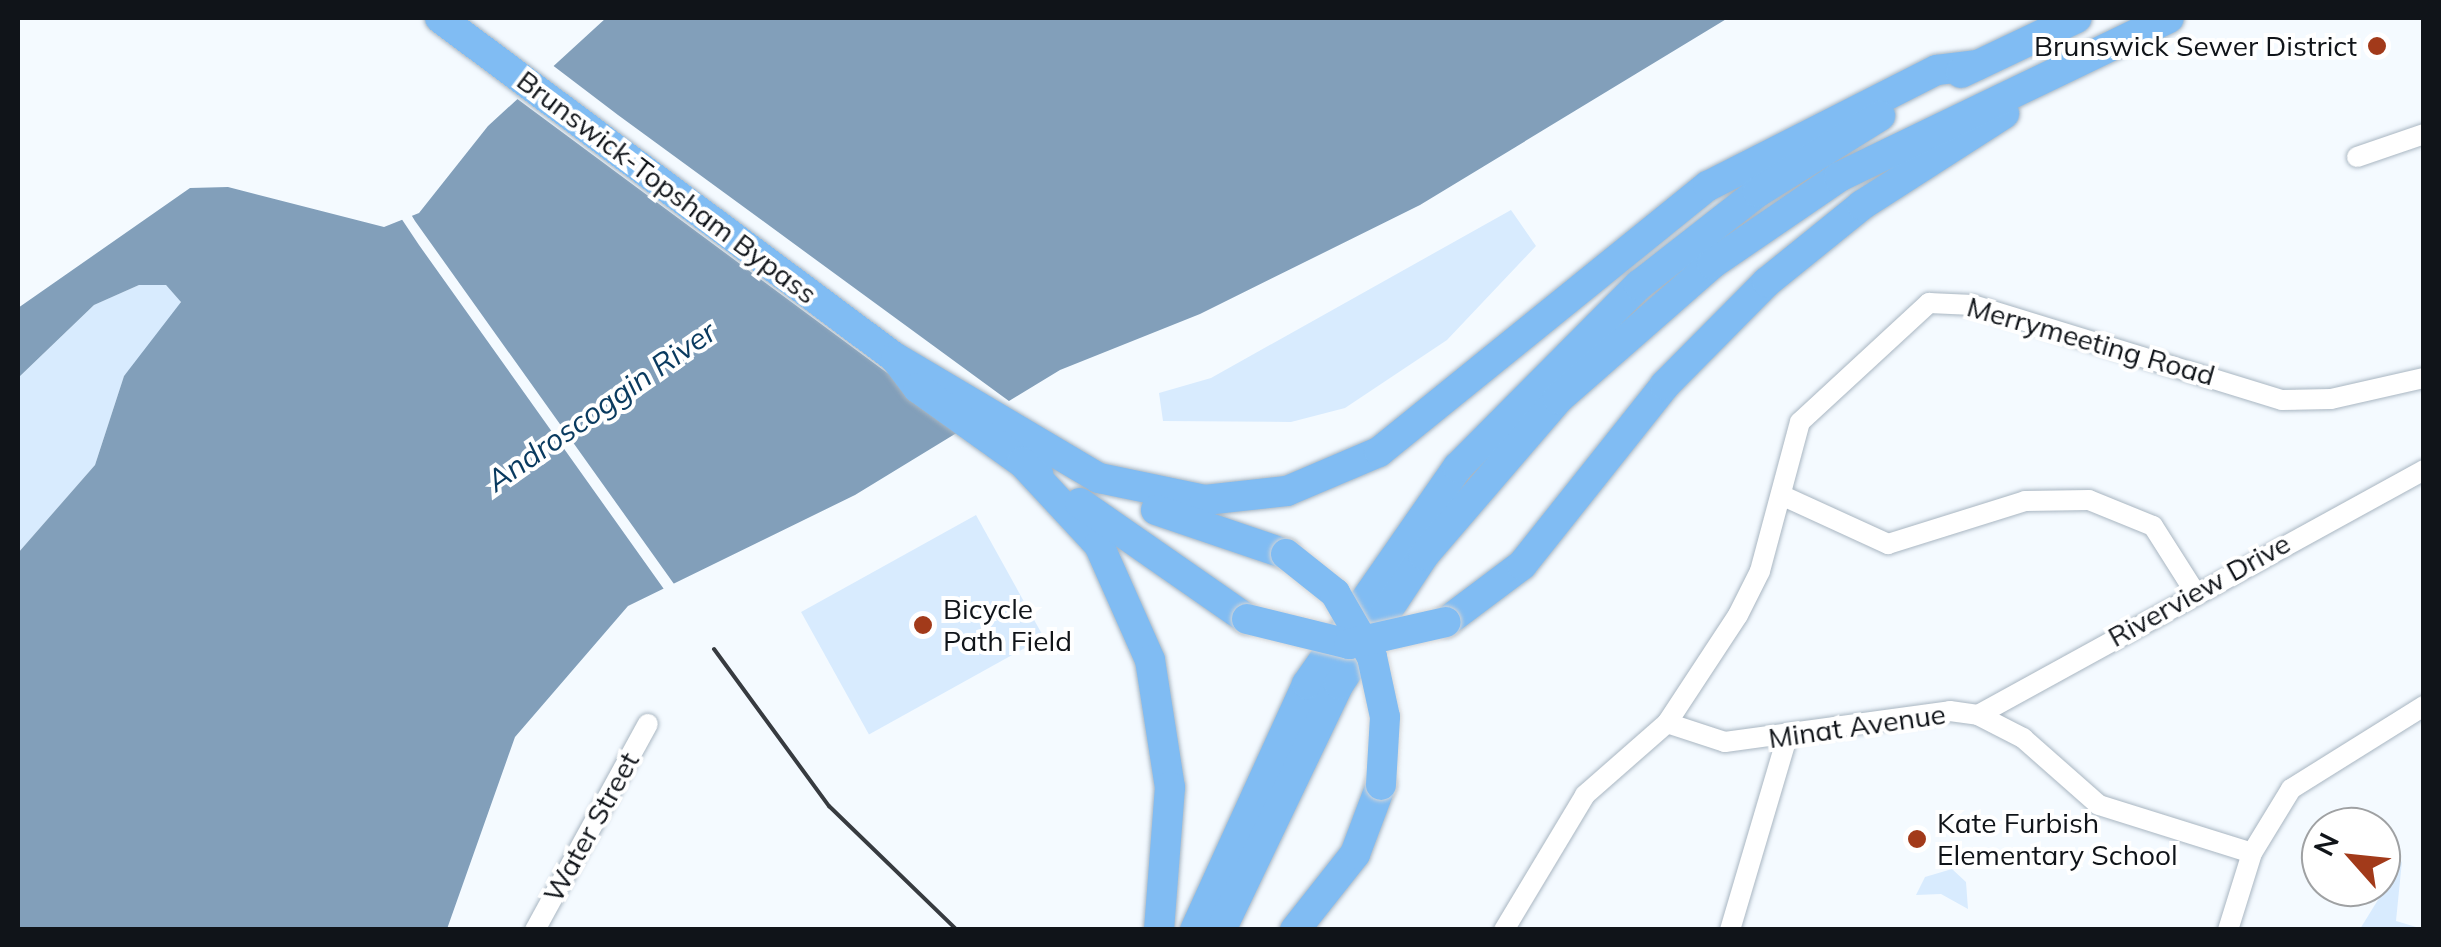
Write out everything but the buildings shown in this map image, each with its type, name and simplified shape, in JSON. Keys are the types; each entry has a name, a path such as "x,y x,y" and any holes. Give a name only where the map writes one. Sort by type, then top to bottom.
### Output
{"highway":[{"path":"1195,930 1259,777 1336,636 1513,404 1718,222 1846,135 1978,64 2077,18"},
{"path":"1222,930 1339,684 1434,541 1558,399 1672,296 1796,204 1884,151 2169,18"},
{"name":"Brunswick-Topsham Bypass","path":"452,26 894,356 918,388 1032,456"},
{"path":"1032,456 1248,619 1349,644 1446,622 1522,565 1664,385 1767,282 1862,205 2080,58"},
{"path":"1032,456 1116,484 1189,498 1260,496 1330,476 1414,430 1708,186 1936,70 1978,64"},
{"path":"1032,456 1100,491 1286,554 1335,593 1372,657 1385,717 1380,785 1356,854 1295,930"},
{"path":"1032,456 1099,544 1150,660 1170,787 1159,930"}],"street":[{"path":"2357,157 2424,134"},
{"name":"Merrymeeting Road","path":"1504,930 1600,775 1667,723 1750,594 1806,412 1907,318 1943,300 2282,400 2331,400 2424,378"},
{"name":"Riverview Drive","path":"1978,716 2193,589 2424,470"},
{"path":"1781,495 1888,544 2025,501 2089,500 2154,526 2193,589"},
{"path":"2228,930 2252,853 2301,780 2424,706"},
{"name":"Minat Avenue","path":"1667,723 1708,740 1788,737 1950,711 1978,716 2023,738 2099,805 2252,853"},
{"name":"Water Street","path":"535,930 648,724"},
{"path":"1730,930 1788,737"}],"shaded area":[{"path":"1511,210 1536,246 1447,340 1345,408 1291,422 1163,421 1159,393 1211,378"},
{"path":"139,285 166,285 181,301 175,316 124,376 95,465 18,553 18,378 94,305"},
{"name":"Bicycle Path Field","path":"976,515 1044,637 869,734 801,612"},
{"path":"1952,869 1966,882 1968,909 1941,894 1916,895 1925,877"},
{"path":"2374,907 2397,907 2396,921 2423,929 2360,929"}],"water":[{"name":"Androscoggin River","path":"606,18 1728,18 1420,205 1200,314 1060,370 855,495 628,606 515,737 447,929 18,929 18,553 95,465 124,376 181,302 166,285 139,285 94,305 18,378 18,308 190,188 228,187 384,227 419,213 488,126"}],"pier":[{"path":"547,61 1013,404 967,432 512,95"},
{"path":"409,211 679,591 666,592 419,245 399,215"}],"railway":[{"path":"714,649 829,806 957,930"}],"place":[{"name":"Brunswick Sewer District","path":"2377,46"},
{"name":"Bicycle Path Field","path":"923,625"},
{"name":"Kate Furbish Elementary School","path":"1917,839"}]}
